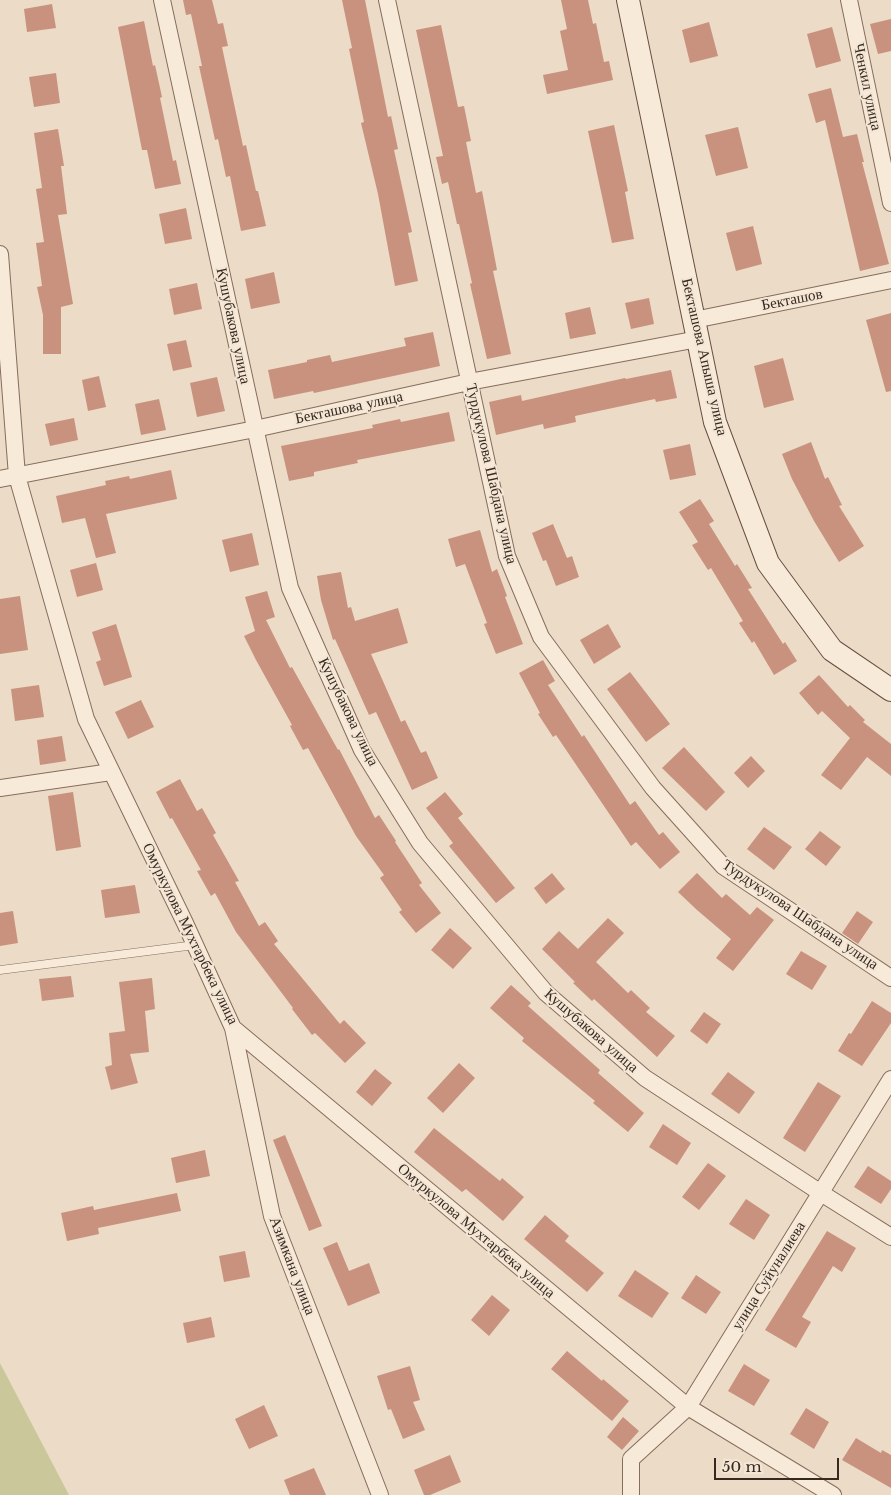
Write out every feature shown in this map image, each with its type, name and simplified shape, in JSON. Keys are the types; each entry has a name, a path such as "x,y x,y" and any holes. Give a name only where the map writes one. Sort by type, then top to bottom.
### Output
{"street":[{"name":"Кушубакова улица","path":"162,0 290,588 362,750 420,843 546,993 645,1078 891,1237"},
{"name":"Турдукулова Шабдана улица","path":"387,0 507,556 541,637 653,788 723,866 891,978"},
{"name":"Бекташова Апыша улица","path":"628,0 715,422 768,563 832,650 891,690"},
{"name":"Ченкил улица","path":"848,0 891,203"},
{"name":"Омуркулова Мухтарбека улица","path":"0,254 17,476 86,719 233,1028 688,1407 832,1495"},
{"name":"Бекташов","path":"696,329 891,280"},
{"name":"Бекташова улица","path":"0,479 255,429 696,329"},
{"path":"0,788 111,772"},
{"name":"Азимкана улица","path":"233,1028 272,1216 380,1495"},
{"name":"улица Суйуналиева","path":"631,1495 631,1459 688,1407 891,1080"}],"lane":[{"path":"0,970 195,945"}],"shaded area":[{"path":"0,1363 69,1495 0,1495"}],"building":[{"path":"183,0 212,0 218,24 223,23 228,46 222,47 243,146 246,145 266,226 241,231 230,176 226,177 218,139 215,140 199,66 202,66 191,14 186,15"},
{"path":"342,0 365,0 388,117 391,116 398,149 394,150 412,232 408,233 418,281 395,286 378,194 361,123 364,122 349,49 352,48"},
{"path":"561,0 588,0 593,24 596,23 604,62 609,61 613,80 547,94 543,75 568,70 560,31 567,29"},
{"path":"52,4 56,28 27,32 24,9"},
{"path":"891,19 891,51 878,54 870,24"},
{"path":"144,21 153,66 155,65 162,97 160,98 173,161 176,160 181,184 155,189 147,150 142,150 118,27"},
{"path":"709,22 718,56 690,63 682,30"},
{"path":"441,25 458,107 464,106 471,141 466,142 476,193 482,191 497,270 493,271 511,354 487,359 459,224 457,224 448,182 442,184 436,157 443,156 416,30"},
{"path":"832,27 841,61 816,68 807,34"},
{"path":"56,73 60,103 34,107 29,77"},
{"path":"831,88 843,137 857,134 864,162 862,162 889,264 860,271 825,120 816,123 808,94"},
{"path":"614,125 628,191 625,192 634,239 612,243 588,131"},
{"path":"738,127 748,168 716,176 705,135"},
{"path":"58,129 64,166 61,166 67,214 58,215 73,304 61,307 61,354 43,354 43,315 37,287 42,286 36,243 44,242 36,189 42,188 34,133"},
{"path":"186,208 192,239 165,244 159,214"},
{"path":"753,226 762,264 736,271 726,233"},
{"path":"274,272 280,303 251,309 245,279"},
{"path":"197,283 202,309 174,315 169,289"},
{"path":"649,298 654,324 631,329 625,303"},
{"path":"590,307 596,334 570,339 565,313"},
{"path":"891,313 891,391 886,392 866,320"},
{"path":"433,332 440,366 314,393 313,391 274,399 268,370 330,355 332,362 406,346 404,338"},
{"path":"186,340 192,367 173,371 167,344"},
{"path":"783,358 794,400 764,408 754,366"},
{"path":"671,370 677,398 656,402 655,399 575,416 576,422 544,429 543,424 496,435 489,402 521,395 522,401 625,378"},
{"path":"99,376 106,407 88,411 82,380"},
{"path":"217,377 225,411 197,417 190,383"},
{"path":"159,399 166,430 141,435 135,404"},
{"path":"449,412 455,441 357,460 358,463 314,472 314,476 289,481 281,446 373,428 372,425 400,419 401,422"},
{"path":"74,418 78,440 50,446 45,424"},
{"path":"811,442 825,479 828,477 842,505 839,506 864,546 839,562 814,521 792,479 782,454"},
{"path":"690,444 696,475 670,480 663,450"},
{"path":"171,470 177,499 106,514 116,553 96,558 85,518 62,523 56,496 106,485 105,481 129,476 130,479"},
{"path":"700,499 714,521 709,524 735,566 737,564 752,588 748,589 783,644 785,642 797,661 774,675 754,641 752,643 739,623 743,621 711,568 708,570 692,545 698,542 679,512"},
{"path":"553,524 567,558 572,556 579,577 556,586 546,560 543,561 532,533"},
{"path":"480,530 492,572 497,569 507,596 505,597 523,644 496,654 484,624 487,623 465,564 456,567 448,539"},
{"path":"252,533 259,565 230,572 222,540"},
{"path":"96,563 103,590 77,597 70,570"},
{"path":"341,572 348,608 351,607 355,621 398,608 408,643 371,654 401,722 405,720 421,753 426,751 438,778 412,790 376,712 369,715 335,639 333,640 321,600 317,576"},
{"path":"267,591 275,617 266,620 290,668 292,667 339,749 375,818 379,815 422,883 419,885 441,913 416,933 399,912 402,910 380,878 384,875 356,836 308,748 303,750 290,726 292,725 244,636 255,631 245,597"},
{"path":"20,596 28,650 0,654 0,599"},
{"path":"116,624 132,677 104,686 96,662 101,660 92,632"},
{"path":"608,624 621,647 594,664 580,640"},
{"path":"543,660 555,681 548,685 582,737 584,735 630,805 635,801 659,835 663,832 680,852 660,869 636,842 631,846 556,735 553,737 538,714 540,713 519,673"},
{"path":"630,672 670,724 646,742 607,689"},
{"path":"819,675 848,707 850,705 865,720 863,722 891,744 891,776 867,757 841,790 821,775 850,738 822,711 818,715 799,693"},
{"path":"39,685 44,717 15,721 11,689"},
{"path":"141,700 154,727 128,739 115,712"},
{"path":"62,736 66,761 40,765 37,740"},
{"path":"684,747 725,792 706,811 662,768"},
{"path":"751,756 765,771 748,788 734,773"},
{"path":"180,779 197,811 202,808 216,833 213,835 239,881 235,882 259,926 265,922 278,941 274,944 340,1024 344,1020 366,1043 345,1063 315,1033 312,1035 236,932 215,893 211,896 197,871 201,870 156,792"},
{"path":"73,792 81,847 56,851 48,796"},
{"path":"445,792 463,814 458,818 515,888 496,903 449,846 453,843 426,808"},
{"path":"764,827 792,847 774,870 747,849"},
{"path":"820,831 841,847 826,866 805,849"},
{"path":"552,873 565,889 546,904 534,888"},
{"path":"697,873 722,898 726,894 750,915 757,907 774,920 733,971 716,958 731,939 678,892"},
{"path":"135,885 140,913 105,918 101,890"},
{"path":"13,911 18,943 0,946 0,913"},
{"path":"857,911 873,922 858,944 842,933"},
{"path":"608,918 624,933 596,962 628,993 631,990 650,1008 646,1012 675,1036 657,1057 594,999 592,1001 542,949 559,931 578,949"},
{"path":"450,928 472,948 453,969 431,950"},
{"path":"801,951 827,966 812,990 786,974"},
{"path":"71,976 74,997 42,1001 39,979"},
{"path":"152,978 155,1009 145,1011 149,1052 130,1054 138,1083 111,1090 105,1067 112,1065 109,1033 125,1031 119,982"},
{"path":"511,985 531,1003 528,1006 600,1070 598,1073 644,1113 628,1132 593,1103 595,1101 522,1041 524,1038 490,1008"},
{"path":"872,1001 891,1013 891,1023 862,1066 838,1051"},
{"path":"704,1012 721,1024 707,1044 690,1031"},
{"path":"459,1063 475,1078 443,1113 427,1098"},
{"path":"375,1069 392,1083 372,1106 356,1092"},
{"path":"728,1072 755,1092 739,1114 711,1094"},
{"path":"818,1082 841,1096 805,1152 783,1138"},
{"path":"663,1124 691,1143 677,1165 649,1147"},
{"path":"434,1128 500,1181 502,1178 524,1197 503,1221 466,1189 462,1192 414,1152"},
{"path":"285,1135 322,1226 309,1231 273,1140"},
{"path":"205,1150 210,1176 176,1183 171,1158"},
{"path":"708,1163 726,1176 699,1210 682,1197"},
{"path":"868,1166 891,1181 891,1189 881,1204 854,1187"},
{"path":"177,1193 181,1211 98,1228 99,1234 67,1241 61,1213 93,1206 94,1210"},
{"path":"746,1199 770,1215 754,1240 729,1224"},
{"path":"545,1215 569,1236 565,1241 604,1273 587,1292 524,1239"},
{"path":"827,1231 856,1248 842,1272 833,1266 802,1317 811,1322 796,1348 765,1330"},
{"path":"337,1242 349,1271 369,1263 380,1293 348,1306 323,1248"},
{"path":"245,1251 250,1277 224,1282 219,1256"},
{"path":"635,1270 669,1293 652,1318 618,1296"},
{"path":"696,1275 721,1292 706,1314 681,1298"},
{"path":"492,1295 510,1310 489,1336 471,1320"},
{"path":"211,1317 215,1337 187,1343 183,1323"},
{"path":"567,1351 629,1401 612,1421 551,1369"},
{"path":"744,1364 770,1380 754,1406 728,1391"},
{"path":"410,1366 420,1400 413,1402 425,1430 403,1439 391,1409 388,1410 377,1376"},
{"path":"264,1405 278,1436 249,1449 235,1419"},
{"path":"806,1408 829,1422 814,1449 790,1434"},
{"path":"623,1417 639,1431 622,1450 607,1437"},
{"path":"856,1438 881,1453 882,1450 891,1455 891,1488 842,1460"},
{"path":"450,1455 461,1482 430,1495 424,1495 414,1470"},
{"path":"314,1468 326,1495 290,1495 284,1480"}]}
